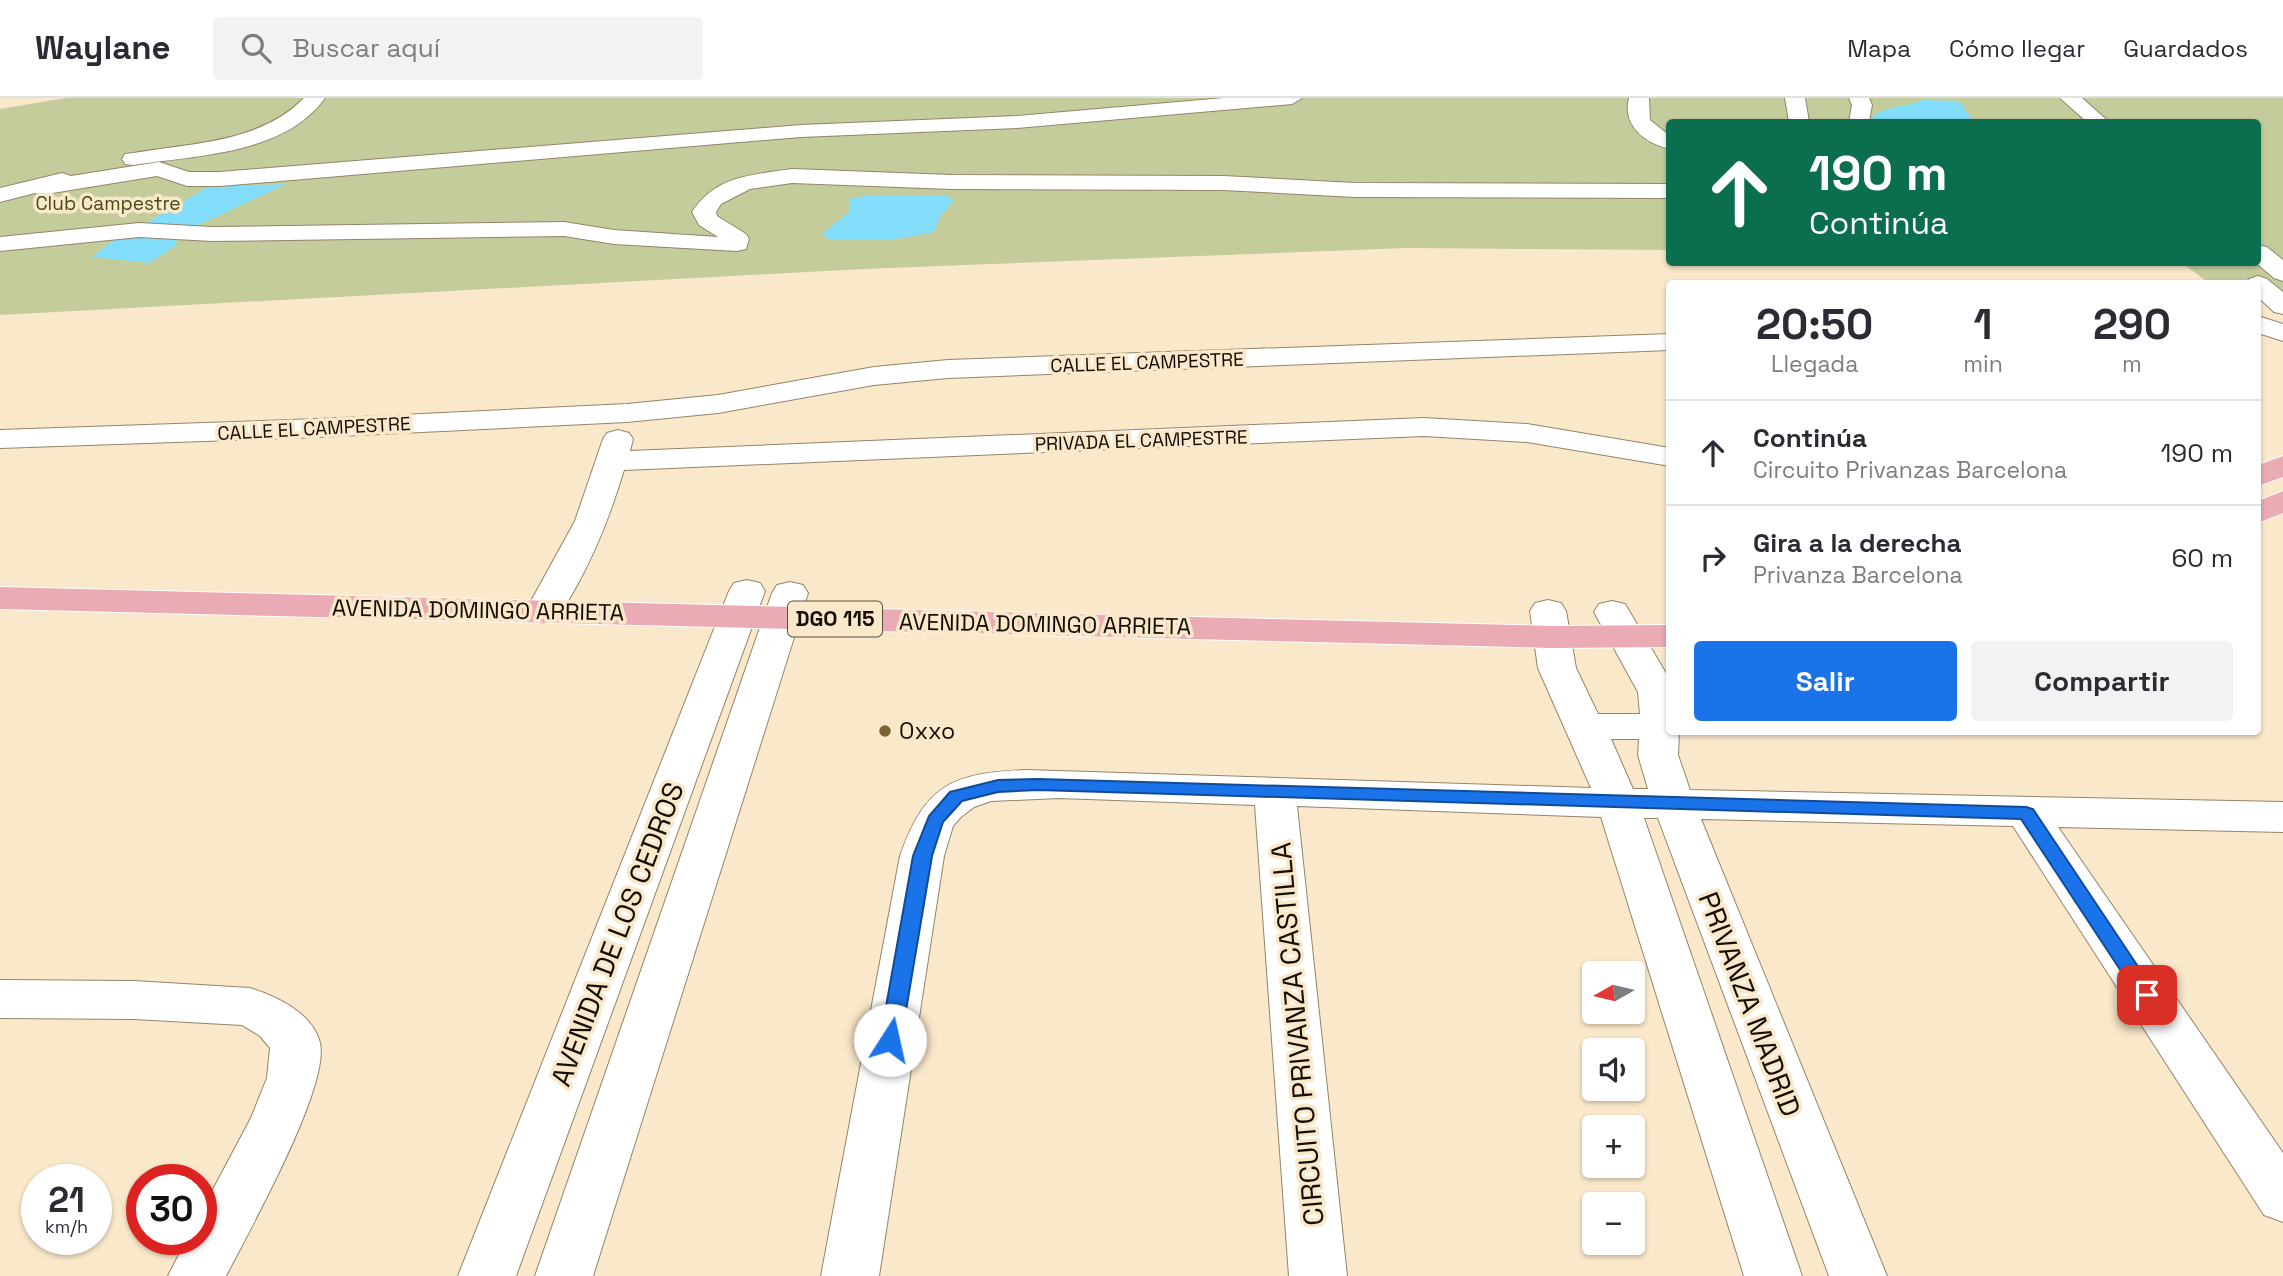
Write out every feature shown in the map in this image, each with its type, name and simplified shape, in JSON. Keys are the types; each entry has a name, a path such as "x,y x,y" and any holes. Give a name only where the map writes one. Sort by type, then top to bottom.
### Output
{"main road":[{"path":"2261,475 2283,464"},
{"name":"AVENIDA DOMINGO ARRIETA","path":"0,572 551,599"},
{"name":"AVENIDA DOMINGO ARRIETA","path":"0,598 551,599 1619,625 1666,635"},
{"name":"AVENIDA DOMINGO ARRIETA","path":"1619,625 1666,612"}],"street":[{"path":"0,195 159,169 299,117 316,98"},
{"path":"159,169 187,178 244,177 789,132 1017,122 1292,98"},
{"path":"1639,98 1636,109 1642,126 1650,135 1666,142"},
{"path":"1795,98 1798,119"},
{"path":"1859,98 1859,119"},
{"path":"2070,98 2095,119"},
{"path":"2050,106 2065,119"},
{"path":"40,188 128,160 235,142"},
{"path":"0,244 139,230 248,234 565,229 624,238 725,245 738,242 706,220 704,212 712,199 744,183 792,176 940,182 1209,182 1393,191 1666,191"},
{"path":"2263,282 2283,273"},
{"path":"2261,325 2283,333"},
{"name":"CALLE EL CAMPESTRE","path":"0,439 318,428 627,413 718,404 874,376 948,369 1666,342"},
{"path":"551,599 592,521 627,413"},
{"name":"PRIVADA EL CAMPESTRE","path":"611,461 1424,427 1527,433 1666,456"},
{"path":"564,1276 765,604"},
{"name":"AVENIDA DE LOS CEDROS","path":"487,1276 765,604"},
{"path":"1550,624 1557,668 1618,803 1773,1276"},
{"name":"PRIVANZA MADRID","path":"1619,625 1657,692 1660,711 1658,755 1674,805 1742,985 1858,1276"},
{"path":"1585,726 1658,727"},
{"path":"850,1276 922,856 935,820 957,796 998,786 1059,784 1674,805 2283,817"},
{"name":"CIRCUITO PRIVANZA CASTILLA","path":"1275,792 1318,1276"},
{"path":"2026,813 2283,1198"},
{"path":"0,999 134,1000 250,1007 277,1021 295,1043 292,1078 276,1122 197,1276"}],"green space":[{"name":"Club Campestre","path":"66,98 2283,98 2283,295 2261,295 2261,280 2205,280 2186,266 2261,266 2261,119 1666,119 1666,250 1407,248 863,269 0,315 0,109"}],"water":[{"path":"1959,101 1972,119 1872,117 1883,111 1917,102"},
{"path":"286,184 188,230 141,226 208,187"},
{"path":"945,195 954,200 939,218 934,232 896,239 829,239 822,234 849,212 849,199 864,196"},
{"path":"172,234 177,245 149,263 92,257 120,235"}],"place":[{"name":"Oxxo","path":"885,731"}],"route":[{"path":"890,1040 922,856 935,820 957,796 998,786 1059,784 1618,803 2026,813 2147,995"}]}
